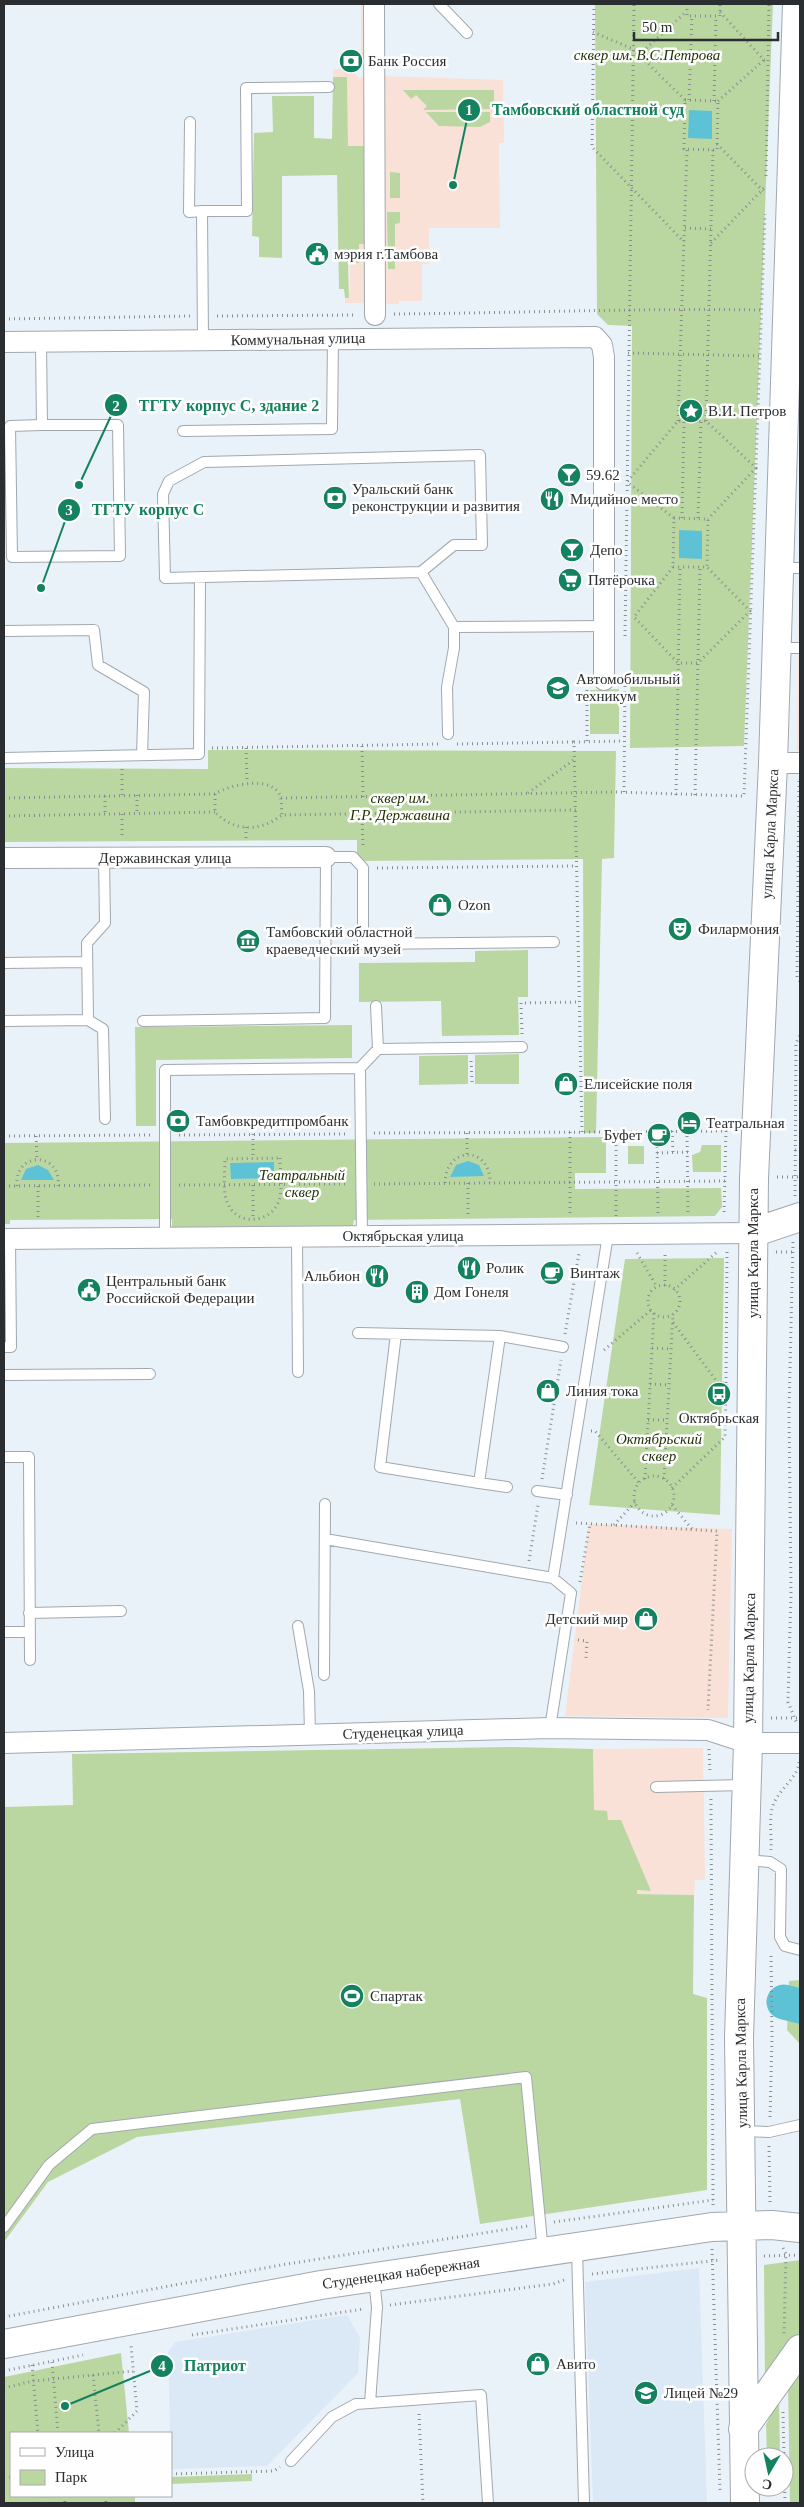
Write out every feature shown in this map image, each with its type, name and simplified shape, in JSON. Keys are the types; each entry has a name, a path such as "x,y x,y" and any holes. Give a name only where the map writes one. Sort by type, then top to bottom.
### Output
{"main road":[{"name":"улица Карла Маркса","path":"732,2498 743,2429 739,2038 748,1743 752,1233 773,763 788,648 797,4"},
{"name":"Октябрьская улица","path":"752,1233 797,1218"},
{"name":"Студенецкая набережная","path":"4,2344 373,2277 577,2247 742,2225 772,2225 800,2228"},
{"path":"743,2429 800,2349"}],"street":[{"path":"374,4 375,315"},
{"name":"Коммунальная улица","path":"4,342 592,336 598,339 602,345 604,357 604,626"},
{"path":"604,626 604,680"},
{"path":"773,763 800,763"},
{"name":"Державинская улица","path":"4,858 326,857"},
{"name":"Октябрьская улица","path":"7,1239 752,1233"},
{"name":"Студенецкая улица","path":"4,1743 550,1728 708,1730 748,1743 800,1743"}],"lane":[{"path":"439,4 467,34"},
{"path":"190,122 189,212 246,210 246,88 329,87"},
{"path":"202,211 203,340"},
{"path":"183,431 332,429 333,338"},
{"path":"41,342 42,425"},
{"path":"118,424 120,556 12,557 10,426 42,425 118,424"},
{"path":"480,455 482,545 454,546 421,572 200,577 166,578 163,494 169,481 204,462 480,455"},
{"path":"421,572 454,627 454,648 447,688 448,734"},
{"path":"4,758 199,754 200,577"},
{"path":"454,627 604,626"},
{"path":"4,631 94,630 98,665 144,692 142,755"},
{"path":"143,1021 325,1018 326,857 353,856 363,868 363,944 554,942"},
{"path":"88,1020 87,943 104,923 104,858"},
{"path":"4,963 87,962"},
{"path":"376,1006 378,1049"},
{"path":"4,1021 88,1020 104,1029 105,1119"},
{"path":"362,1237 360,1068 378,1049 522,1047"},
{"path":"165,1239 165,1070 360,1068"},
{"path":"553,1578 577,1428 612,1235"},
{"path":"297,1237 298,1372"},
{"path":"4,1347 11,1347 7,1239"},
{"path":"358,1333 500,1336 563,1347"},
{"path":"396,1334 380,1467 508,1487"},
{"path":"479,1483 500,1336"},
{"path":"4,1375 150,1374"},
{"path":"4,1457 29,1457 30,1660"},
{"path":"538,1491 566,1495"},
{"path":"324,1675 325,1504"},
{"path":"325,1539 553,1578 570,1594 550,1728"},
{"path":"30,1613 121,1611"},
{"path":"298,1626 309,1690 310,1735"},
{"path":"4,1632 30,1632"},
{"path":"656,1787 746,1785"},
{"path":"744,1860 770,1862 781,1869 783,1876 780,1937 785,1946 800,1950"},
{"path":"4,2227 50,2164 92,2129 526,2076 543,2252"},
{"path":"741,2131 769,2132 800,2124"},
{"path":"577,2247 584,2503"},
{"path":"370,2403 377,2307 373,2277"},
{"path":"291,2461 332,2417 356,2404 481,2395 488,2503"}],"path":[{"path":"594,4 592,147 684,242"},
{"path":"625,646 634,4"},
{"path":"687,4 687,16 720,16 720,4"},
{"path":"766,196 766,60 769,4"},
{"path":"639,55 687,11"},
{"path":"720,12 766,60"},
{"path":"692,16 684,149 717,150 716,16"},
{"path":"593,32 633,49 687,100 716,101 766,60"},
{"path":"717,144 763,191"},
{"path":"627,482 678,421 687,149"},
{"path":"706,421 713,150"},
{"path":"711,243 766,186"},
{"path":"281,798 624,792 744,796 766,206"},
{"path":"685,228 711,229"},
{"path":"4,319 581,312 630,308 761,310"},
{"path":"629,353 760,356"},
{"path":"678,421 706,421 756,468"},
{"path":"682,518 684,421"},
{"path":"698,518 701,421"},
{"path":"707,568 708,519 756,468"},
{"path":"627,482 674,518 708,519"},
{"path":"634,617 673,567 674,518"},
{"path":"673,567 707,568 750,611"},
{"path":"676,795 680,567"},
{"path":"695,795 700,567"},
{"path":"626,617 634,617 678,663 698,663 750,611"},
{"path":"624,792 625,675"},
{"path":"199,749 624,741"},
{"path":"574,742 582,1132"},
{"path":"362,746 363,796"},
{"path":"246,748 247,782"},
{"path":"122,755 122,796"},
{"path":"527,794 575,759"},
{"path":"800,778 796,978 800,981"},
{"path":"4,798 215,794 224,788 247,782 271,788 281,798 282,815"},
{"path":"215,794 216,812 225,822 246,827 268,825 282,815 576,810"},
{"path":"137,795 137,814"},
{"path":"105,796 105,815"},
{"path":"4,816 216,812"},
{"path":"362,814 363,868"},
{"path":"522,1047 521,1003 579,1002"},
{"path":"770,1862 773,1804 783,1788 799,1770 800,1743 798,1725 788,1702 791,1591 789,1410 797,1218 795,1177 796,1043 800,1035"},
{"path":"471,1048 472,1082"},
{"path":"672,1131 673,1152"},
{"path":"4,1136 726,1131 724,1215"},
{"path":"570,1132 570,1218"},
{"path":"612,1235 616,1182 616,1132"},
{"path":"657,1132 658,1216"},
{"path":"687,1132 688,1216"},
{"path":"467,1133 467,1155"},
{"path":"253,1134 253,1158"},
{"path":"36,1136 37,1160"},
{"path":"795,1150 800,1150"},
{"path":"657,1153 688,1152"},
{"path":"445,1183 446,1173 450,1164 458,1157 467,1155 477,1157 486,1164 489,1170 490,1183"},
{"path":"253,1158 280,1158 280,1198 274,1210 262,1218 253,1219 242,1218 230,1208 225,1197 225,1159 253,1158"},
{"path":"17,1186 17,1175 22,1166 37,1160 49,1163 54,1168 59,1179 58,1186"},
{"path":"774,1177 800,1177"},
{"path":"4,1186 726,1181"},
{"path":"468,1183 468,1236"},
{"path":"674,1290 717,1252"},
{"path":"672,1488 725,1437 727,1252"},
{"path":"527,1573 538,1491 579,1253"},
{"path":"636,1253 657,1287"},
{"path":"664,1286 665,1253"},
{"path":"645,1479 652,1348 652,1312 648,1298 657,1287 664,1286 674,1290 679,1302 672,1321 664,1479"},
{"path":"589,1362 652,1312"},
{"path":"652,1312 662,1317 673,1314"},
{"path":"672,1321 718,1383 726,1383"},
{"path":"652,1348 671,1349"},
{"path":"650,1384 669,1385"},
{"path":"648,1420 667,1420"},
{"path":"577,1428 595,1431 639,1483"},
{"path":"654,1476 664,1479 672,1488 674,1498 672,1505 666,1512 654,1516 642,1512 635,1502 635,1492 639,1483 654,1476"},
{"path":"614,1525 635,1502"},
{"path":"672,1505 692,1529"},
{"path":"562,1522 717,1530 708,1730 711,1786 712,2260 732,2498"},
{"path":"586,1659 587,1641"},
{"path":"771,1950 772,2036 768,2189 772,2225 786,2254 783,2373"},
{"path":"188,2335 294,2318 552,2284 577,2276 712,2260 786,2254 800,2255"},
{"path":"116,2432 137,2411 131,2345 140,2343"},
{"path":"52,2362 58,2432"},
{"path":"4,2371 32,2365 38,2432"},
{"path":"4,2388 33,2381 133,2371"},
{"path":"93,2375 99,2432"},
{"path":"418,2399 423,2503"},
{"path":"783,2410 785,2503"},
{"path":"172,2474 274,2470 291,2461"},
{"path":"44,2497 45,2503"}],"shaded area":[{"path":"361,4 382,4 382,76 503,80 504,143 499,143 500,228 429,228 429,264 422,264 422,301 399,301 399,304 345,303 345,298 349,298 350,263 359,263 359,244 371,244 369,146 348,146 347,77 333,77 333,69 350,69 360,79 370,70 361,58"},
{"path":"800,521 800,750 797,750"},
{"path":"589,1524 732,1529 728,1718 565,1716"},
{"path":"703,1748 705,1880 695,1880 694,1895 637,1894 637,1890 651,1891 607,1820 594,1811 593,1749"},
{"name":"Лицей №29","path":"699,2268 707,2503 593,2503 585,2282"},
{"path":"347,2315 360,2338 358,2373 267,2466 172,2469 168,2352 175,2342"}],"green space":[{"name":"сквер им. В.С.Петрова","path":"595,4 773,4 744,746 630,748 632,326 608,325 597,314"},
{"path":"333,77 347,77 348,146 370,146 371,244 359,244 359,263 348,263 349,298 345,298 344,289 339,289 337,175 282,176 282,258 259,257 259,237 252,236 254,133 273,132 272,96 314,96 314,138 332,139"},
{"path":"403,90 494,90 494,109 423,110 427,106 416,95 411,99"},
{"path":"426,112 490,112 490,122 480,127 439,126"},
{"path":"390,172 400,173 400,198 390,198"},
{"path":"387,212 400,212 400,223 395,224 395,269 388,269"},
{"path":"619,689 619,734 590,734 590,690"},
{"name":"сквер им. Г.Р. Державина","path":"208,750 616,751 614,858 602,859 596,1133 584,1133 583,859 357,861 357,840 4,842 4,768 208,769"},
{"path":"528,950 528,997 518,997 519,1035 442,1036 441,1001 359,1002 359,963 475,962 475,951"},
{"path":"352,1025 352,1058 156,1060 156,1126 136,1126 135,1027"},
{"path":"519,1054 519,1084 475,1084 475,1055"},
{"path":"468,1055 468,1084 419,1085 419,1056"},
{"name":"Театральный сквер","path":"606,1137 606,1173 575,1173 575,1189 721,1188 722,1207 715,1216 354,1220 353,1226 172,1227 172,1219 10,1220 10,1224 4,1224 4,1143"},
{"path":"702,1145 721,1145 721,1172 693,1172 692,1155 700,1152"},
{"path":"628,1146 644,1146 644,1164 628,1164"},
{"name":"Октябрьский сквер","path":"724,1258 720,1515 589,1505 625,1259"},
{"name":"Спартак","path":"514,1747 593,1749 594,1810 607,1811 608,1820 621,1820 651,1891 637,1890 637,1894 694,1895 693,1994 707,1998 707,2190 480,2224 460,2099 137,2137 48,2182 4,2242 4,1807 73,1805 72,1754"},
{"path":"800,1980 800,2044 787,2030 789,1981"},
{"path":"800,2260 800,2332 765,2387 764,2265"},
{"path":"121,2353 129,2432 10,2432 10,2497 135,2497 135,2503 4,2503 4,2377"},
{"path":"800,2364 800,2503 790,2503 790,2497 794,2497 794,2447 789,2447 788,2383"},
{"path":"779,2397 780,2447 767,2447 766,2425"},
{"path":"252,2474 252,2481 172,2484 172,2477"}],"water":[{"path":"689,110 712,111 712,139 688,138"},
{"path":"679,530 702,531 702,559 679,558"},
{"path":"468,1161 479,1165 484,1176 450,1177 456,1165"},
{"path":"274,1162 274,1178 231,1179 230,1163"},
{"path":"38,1165 48,1170 54,1180 21,1180 26,1169"}],"waterway":[{"path":"784,2002 800,2006"}],"place":[{"name":"Банк Россия","path":"351,61"},
{"name":"Тамбовский областной суд","path":"453,185"},
{"name":"мэрия г.Тамбова","path":"317,254"},
{"name":"В.И. Петров","path":"691,411"},
{"name":"59.62","path":"569,475"},
{"name":"ТГТУ корпус С, здание 2","path":"79,485"},
{"name":"Уральский банк реконструкции и развития","path":"335,498"},
{"name":"Мидийное место","path":"552,499"},
{"name":"Депо","path":"572,550"},
{"name":"Пятёрочка","path":"570,580"},
{"name":"ТГТУ корпус С","path":"41,588"},
{"name":"Автомобильный техникум","path":"558,688"},
{"name":"Ozon","path":"440,905"},
{"name":"Филармония","path":"680,929"},
{"name":"Тамбовский областной краеведческий музей","path":"248,941"},
{"name":"Елисейские поля","path":"566,1084"},
{"name":"Тамбовкредитпромбанк","path":"178,1121"},
{"name":"Театральная","path":"689,1123"},
{"name":"Буфет","path":"659,1135"},
{"name":"Ролик","path":"469,1268"},
{"name":"Винтаж","path":"552,1273"},
{"name":"Альбион","path":"377,1276"},
{"name":"Центральный банк Российской Федерации","path":"89,1290"},
{"name":"Дом Гонеля","path":"417,1292"},
{"name":"Линия тока","path":"548,1391"},
{"name":"Октябрьская","path":"719,1394"},
{"name":"Детский мир","path":"646,1619"},
{"name":"Спартак","path":"352,1996"},
{"name":"Авито","path":"538,2364"},
{"name":"Лицей №29","path":"646,2393"},
{"name":"Патриот","path":"65,2406"}]}
